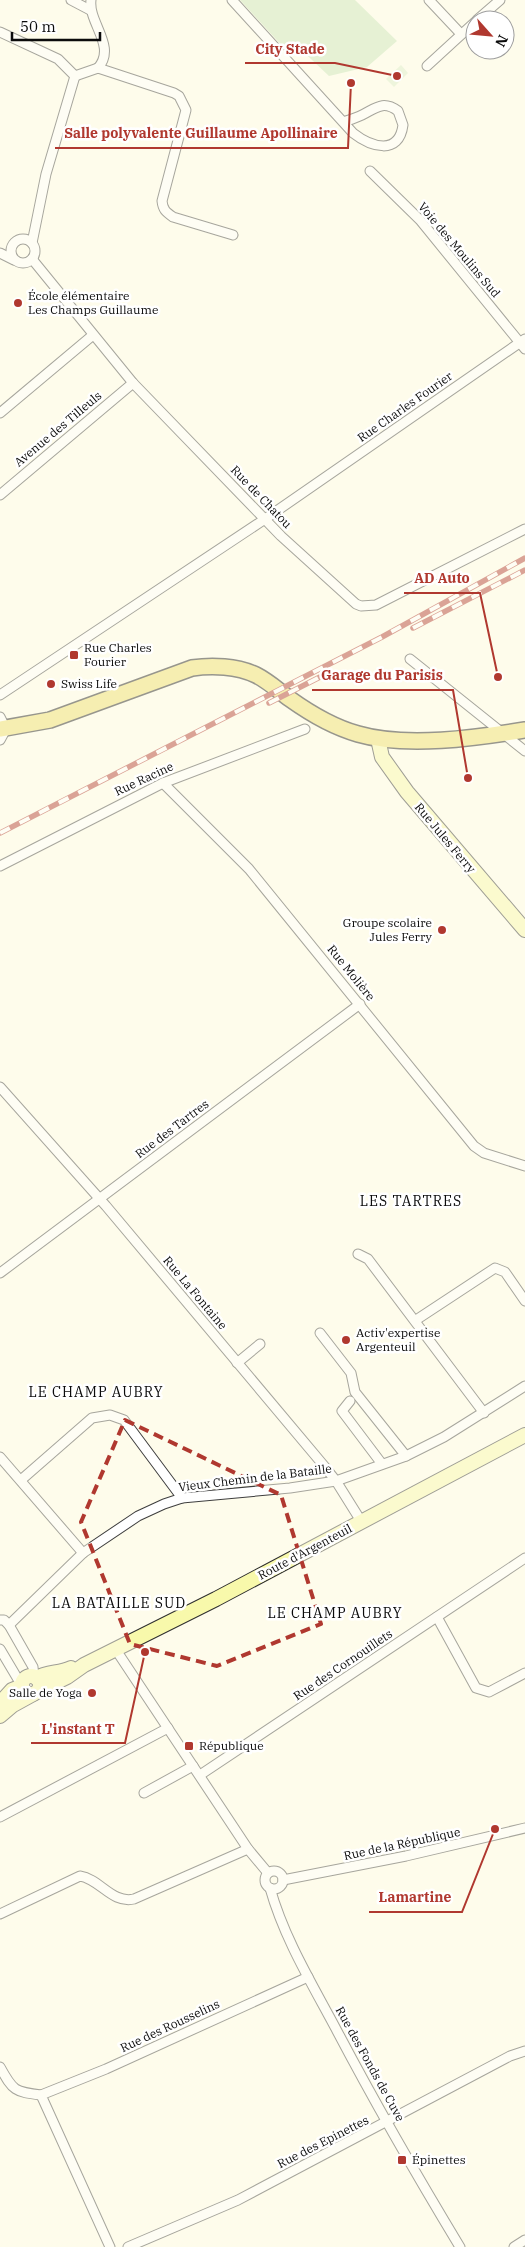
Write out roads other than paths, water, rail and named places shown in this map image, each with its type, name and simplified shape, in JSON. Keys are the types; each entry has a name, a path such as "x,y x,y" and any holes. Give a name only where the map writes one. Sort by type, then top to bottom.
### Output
{"main road":[{"path":"1,729 50,720 192,668 215,666 255,674 324,721 378,739 423,741 525,730"},
{"name":"Rue Jules Ferry","path":"378,739 382,757 407,792 525,930"},
{"name":"Route d'Argenteuil","path":"0,1703 12,1690 67,1677 84,1666 525,1434"},
{"name":"Route d'Argenteuil","path":"0,1716 13,1705 31,1684"}],"street":[{"path":"70,0 90,10"},
{"path":"75,76 98,68 104,61 104,44 90,10 91,0"},
{"path":"232,0 343,122 359,138 372,144 390,146 399,138 403,125 398,112 384,105 375,107 361,116 343,122"},
{"path":"429,0 461,34"},
{"path":"489,10 500,0"},
{"path":"427,66 465,31"},
{"path":"0,32 58,59 75,76"},
{"path":"98,68 168,90 179,96 186,110 162,201 163,207 172,217 233,235"},
{"path":"0,253 22,264 32,259 35,253 32,243 46,174 75,76"},
{"name":"Voie des Moulins Sud","path":"370,171 420,220 523,344"},
{"path":"14,260 11,250 14,244 24,239 32,243"},
{"name":"Rue de Chatou","path":"32,259 133,383 294,548 356,604 361,606 376,605 525,529"},
{"path":"0,413 93,335"},
{"name":"Rue Charles Fourier","path":"0,695 265,519 523,344"},
{"name":"Avenue des Tilleuls","path":"0,495 133,383"},
{"path":"410,659 505,733 525,751"},
{"name":"Rue Racine","path":"0,866 163,783 305,729"},
{"name":"Rue Molière","path":"163,783 249,869 474,1146 484,1153 525,1166"},
{"name":"Rue des Tartres","path":"0,1274 360,1004"},
{"name":"Rue La Fontaine","path":"0,1086 100,1199 336,1481 361,1521"},
{"path":"358,1254 368,1259 416,1320 484,1413"},
{"path":"416,1320 496,1268 505,1272 525,1301"},
{"path":"320,1333 351,1373 355,1392 406,1456"},
{"path":"237,1363 260,1344"},
{"name":"Vieux Chemin de la Bataille","path":"9,1625 83,1553 138,1516 182,1498 290,1488 336,1481 406,1456 444,1437 525,1386"},
{"path":"350,1401 342,1411 382,1464"},
{"path":"21,1480 92,1418 110,1415 124,1420 182,1498"},
{"path":"0,1457 83,1553"},
{"name":"Rue des Cornouillets","path":"200,1775 525,1558"},
{"path":"437,1617 476,1688 490,1692 525,1673"},
{"path":"0,1620 4,1620 9,1625 33,1667 31,1684 19,1681 0,1649"},
{"path":"116,1650 248,1849 268,1873"},
{"path":"0,1817 168,1728"},
{"path":"144,1792 193,1766"},
{"name":"Rue de la République","path":"283,1880 406,1856 525,1828"},
{"path":"0,1914 80,1876 87,1877 122,1900 134,1899 248,1849"},
{"path":"276,1871 281,1874 283,1880 279,1888 270,1888 265,1881 268,1873 276,1871"},
{"name":"Rue des Fonds de Cuve","path":"270,1888 290,1942 388,2122 460,2247"},
{"name":"Rue des Rousselins","path":"41,2095 106,2070 308,1976"},
{"name":"Rue des Epinettes","path":"128,2247 238,2200 510,2056 525,2052"},
{"path":"0,2067 7,2081 16,2091 41,2095 110,2247"},
{"path":"514,2247 525,2240"}],"railway":[{"path":"0,833 382,637 525,558"},
{"path":"413,628 525,570"},
{"path":"269,703 320,677"}],"place":[{"name":"City Stade","path":"397,76"},
{"name":"Salle polyvalente Guillaume Apollinaire","path":"351,83"},
{"name":"École élémentaire Les Champs Guillaume","path":"18,303"},
{"name":"Rue Charles Fourier","path":"74,655"},
{"name":"AD Auto","path":"498,677"},
{"name":"Swiss Life","path":"51,684"},
{"name":"Garage du Parisis","path":"468,778"},
{"name":"Groupe scolaire Jules Ferry","path":"442,930"},
{"name":"Activ'expertise Argenteuil","path":"346,1340"},
{"name":"L'instant T","path":"145,1652"},
{"name":"Salle de Yoga","path":"92,1693"},
{"name":"République","path":"189,1746"},
{"name":"Lamartine","path":"495,1829"},
{"name":"Épinettes","path":"402,2160"}],"district":[{"name":"LES TARTRES","path":"411,1201"},
{"name":"LE CHAMP AUBRY","path":"96,1392"},
{"name":"LA BATAILLE SUD","path":"119,1603"},
{"name":"LE CHAMP AUBRY","path":"335,1613"}]}
